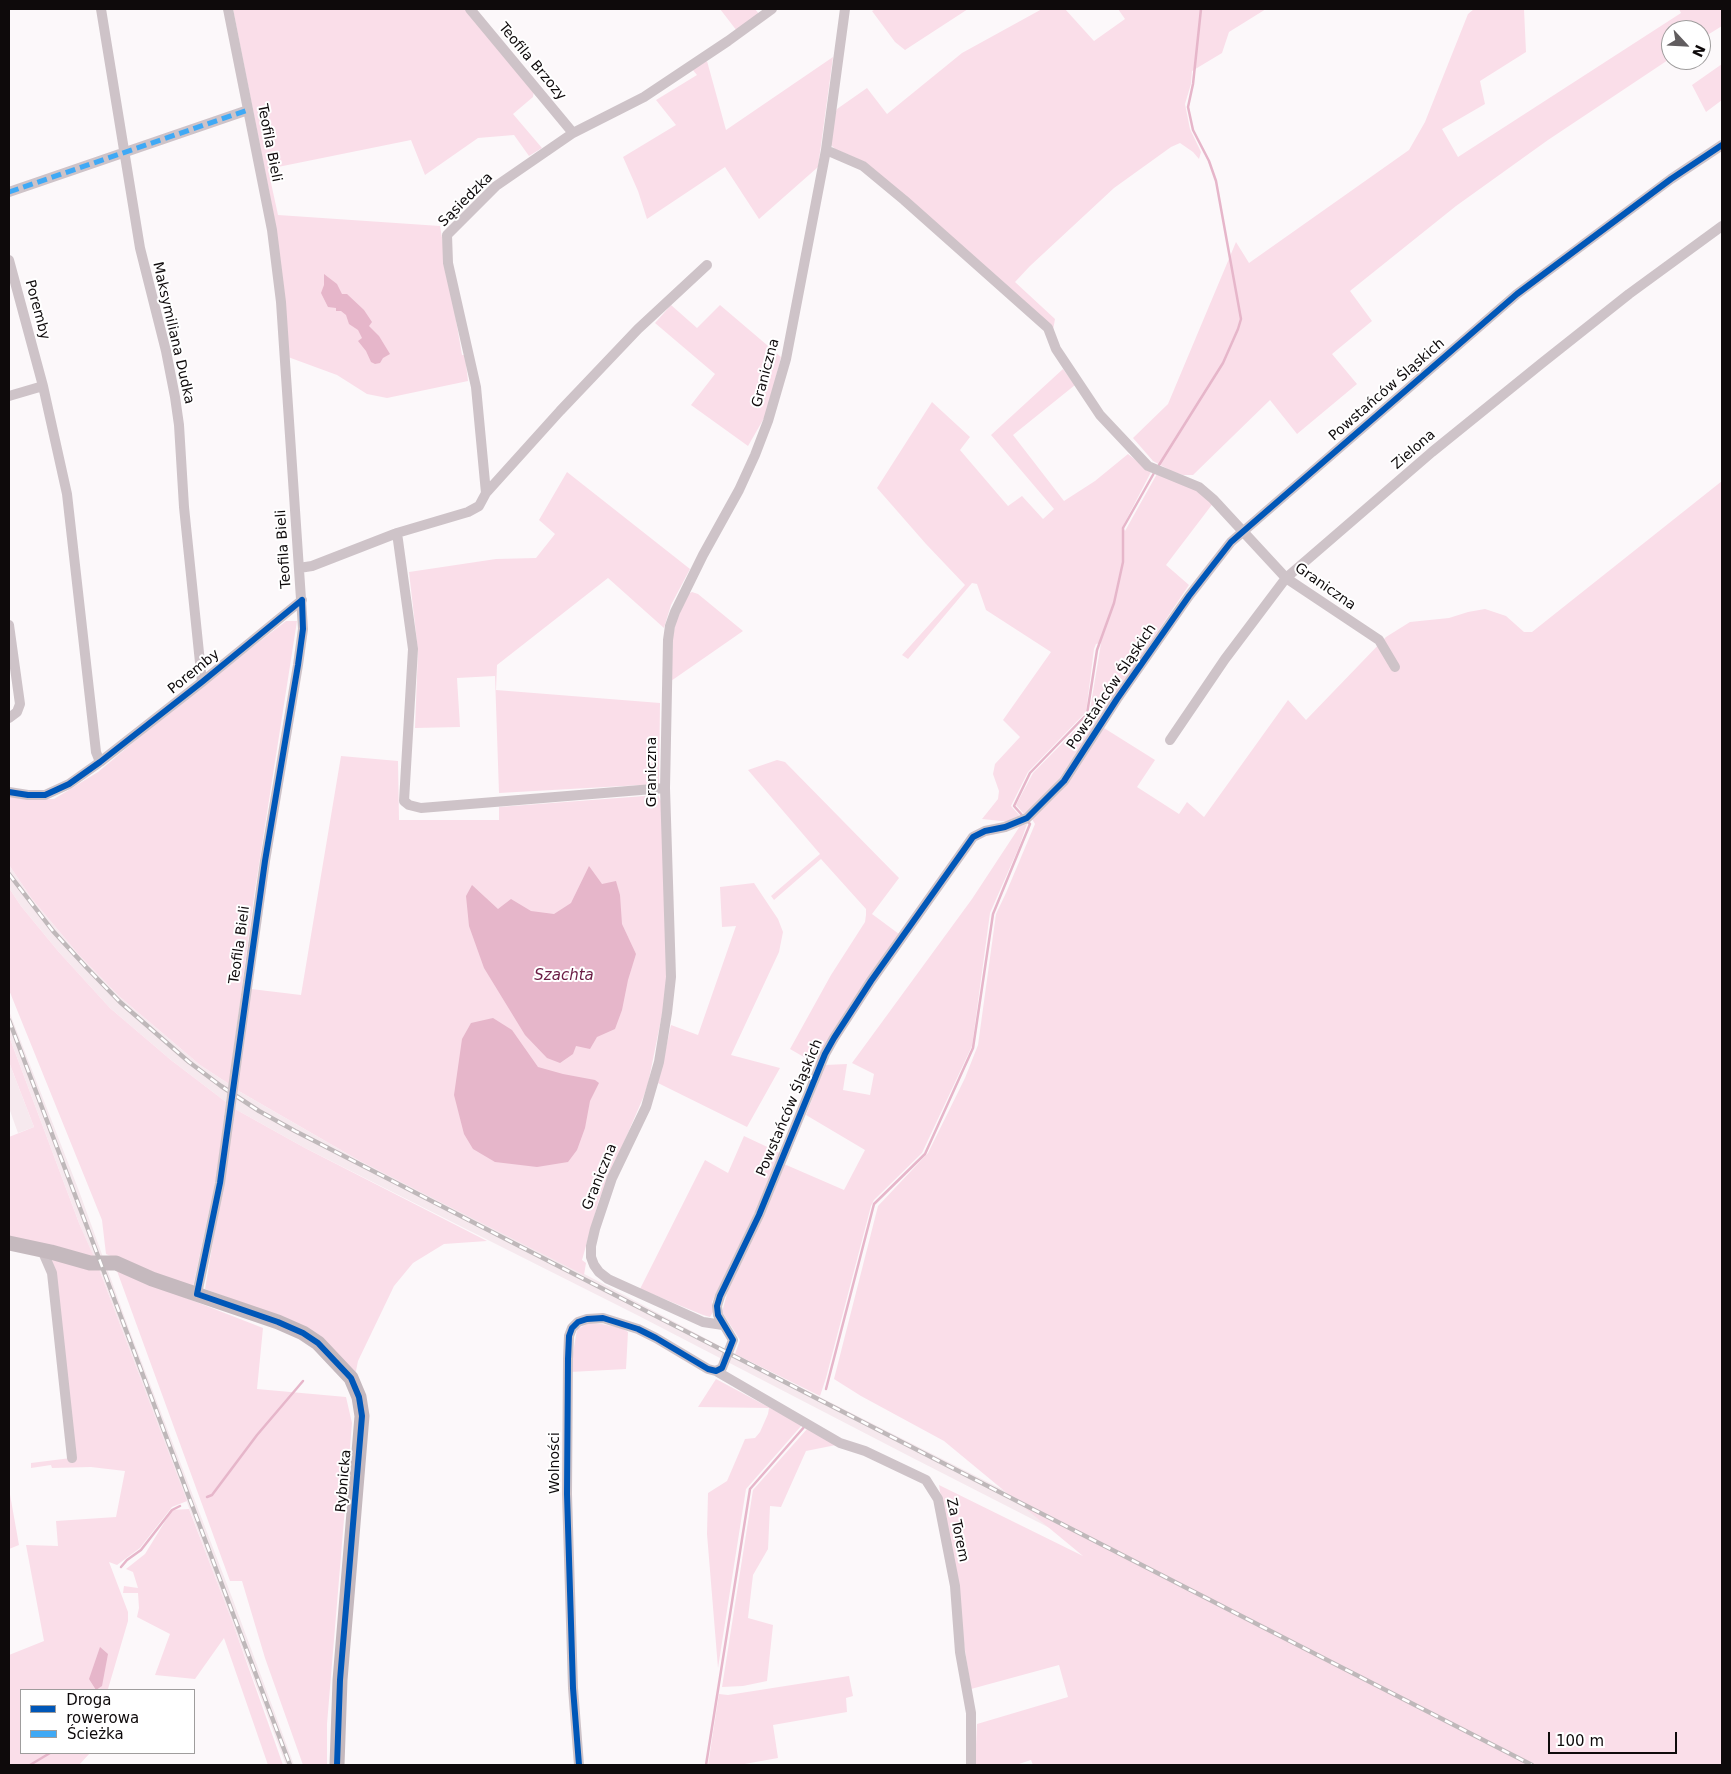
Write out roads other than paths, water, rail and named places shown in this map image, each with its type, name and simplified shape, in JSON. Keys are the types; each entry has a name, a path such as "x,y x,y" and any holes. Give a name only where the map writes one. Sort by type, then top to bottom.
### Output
{"street":[{"name":"Maksymiliana Dudka","path":"101,9 126,152 140,248 176,397 185,517 202,682"},
{"name":"Teofila Bieli","path":"198,1294 220,1183 265,861 303,628 281,302 272,230 228,9"},
{"name":"Teofila Brzozy","path":"470,9 573,133"},
{"name":"Sąsiedzka","path":"486,493 476,386 448,263 447,235 496,186 573,133 644,97 772,9"},
{"name":"Graniczna","path":"723,1325 704,1322 608,1279 596,1269 591,1253 592,1238 612,1178 646,1107 659,1062 667,1013 671,978 665,788 668,640 670,626 703,555 739,490 768,421 786,359 826,150 845,9"},
{"path":"9,192 248,110"},
{"name":"Powstańców Śląskich","path":"719,1369 733,1340 718,1315 720,1296 759,1215 825,1054 871,981 973,837 1027,818 1064,781 1117,699 1189,596 1231,542 1517,294 1671,179 1722,145"},
{"name":"Graniczna","path":"826,150 863,166 1048,328 1056,349 1100,415 1148,466 1199,487 1213,499 1286,578 1379,640 1395,667"},
{"name":"Zielona","path":"1170,740 1224,658 1286,578 1432,452 1534,369 1629,294 1722,226"},
{"name":"Poremby","path":"9,260 43,386 67,494 96,752 100,762 215,672 302,600"},
{"path":"299,568 312,566 397,533 468,512 479,506 486,493 560,411 638,329 707,265"},
{"path":"9,396 43,386"},
{"path":"397,533 413,649 404,801 408,805 420,808 665,788"},
{"path":"280,618 303,615"},
{"path":"9,625 20,704 17,712 9,718"},
{"path":"199,665 210,668 215,672"},
{"path":"9,792 28,795 50,794 69,784 100,762"},
{"name":"Rybnicka","path":"9,1243 90,1263 116,1263 152,1279 278,1322 303,1333 318,1343 351,1378 359,1397 362,1416 340,1680 338,1765"},
{"path":"42,1250 52,1273 72,1458"},
{"name":"Wolności","path":"579,1765 573,1688 569,1586 567,1476 569,1336 572,1328 578,1322 587,1319 603,1318 638,1329 708,1369 719,1369"},
{"name":"Za Torem","path":"719,1369 840,1442 865,1451 926,1480 938,1499 955,1586 960,1652 971,1712 970,1765"}],"water":[{"path":"324,274 337,284 342,294 347,294 364,310 372,322 369,326 379,336 390,354 383,358 380,363 375,364 371,362 366,351 358,341 362,338 358,330 349,324 346,315 341,311 336,311 336,308 328,307 321,293 324,285"},
{"name":"Szachta","path":"589,866 602,884 616,881 620,895 622,924 636,954 622,1010 615,1029 597,1037 590,1049 576,1046 573,1054 560,1063 547,1058 525,1035 484,968 469,926 466,896 472,885 498,909 511,899 531,911 554,914 571,903"},
{"path":"493,1018 512,1030 538,1067 595,1080 599,1083 590,1101 585,1128 577,1150 568,1162 537,1167 495,1162 473,1149 464,1134 454,1095 462,1039 471,1023"},
{"path":"100,1647 108,1654 102,1686 95,1689 89,1679"}],"waterway":[{"path":"1159,465 1223,363 1241,319 1216,181 1209,161 1193,130 1188,107 1193,84 1201,9"},
{"path":"1022,815 1014,806 1030,773 1087,714 1097,650 1114,603 1123,562 1123,528 1154,473"},
{"path":"826,1389 874,1204 925,1154 973,1048 993,914 1030,824 1028,822"},
{"path":"207,1497 212,1495 257,1435 303,1381"},
{"path":"706,1765 750,1489 805,1426"},
{"path":"121,1567 141,1550 172,1510 180,1506"},
{"path":"30,1765 48,1754"}],"railway":[{"path":"9,874 53,931 120,1002 189,1062 259,1111 1532,1765"},
{"path":"9,1020 290,1765"}]}
